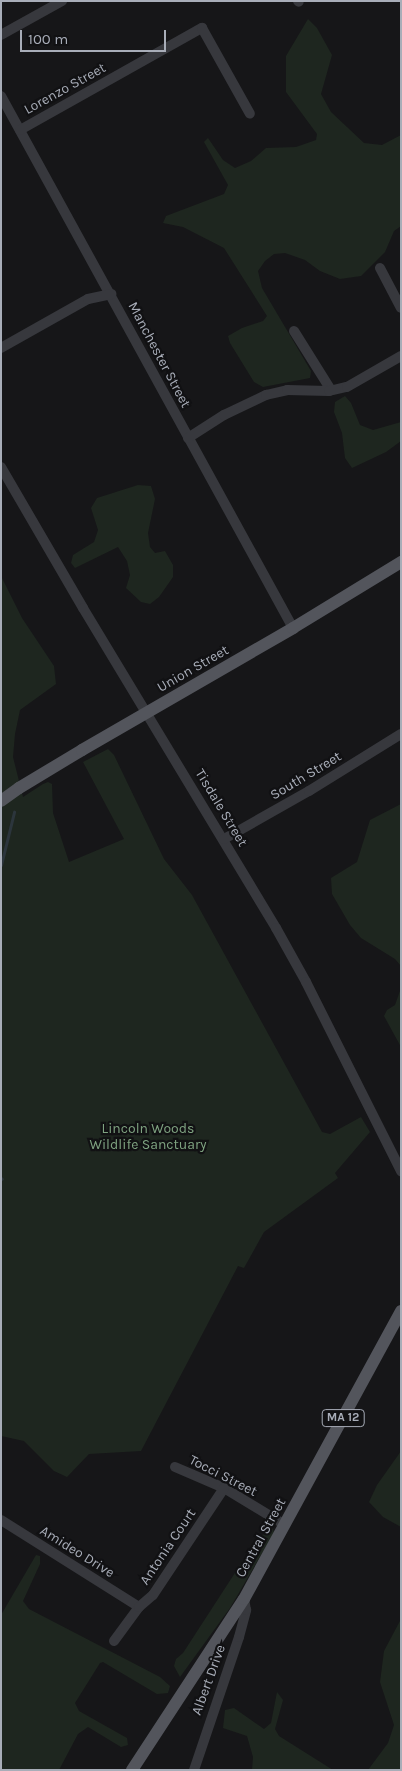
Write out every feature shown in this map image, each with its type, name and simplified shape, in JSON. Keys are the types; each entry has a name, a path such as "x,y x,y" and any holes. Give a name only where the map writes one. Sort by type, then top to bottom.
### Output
{"main road":[{"name":"Union Street","path":"1,801 48,770 293,628 401,562"},
{"name":"Central Street","path":"132,1770 244,1599 401,1311"}],"street":[{"path":"1,35 62,1"},
{"name":"Lorenzo Street","path":"20,130 202,28 250,114"},
{"name":"Manchester Street","path":"1,96 293,628"},
{"path":"380,268 401,308"},
{"path":"1,348 88,298 111,294"},
{"path":"294,331 331,390"},
{"path":"188,438 231,411 266,395 287,390 331,390 347,387 401,356"},
{"name":"Tisdale Street","path":"1,467 82,606 224,839 306,982 401,1171"},
{"name":"South Street","path":"224,839 309,791 401,734"},
{"name":"Tocci Street","path":"174,1467 224,1488 285,1525"},
{"name":"Antonia Court","path":"114,1641 139,1608 153,1595 224,1488"},
{"name":"Amideo Drive","path":"1,1520 139,1608"},
{"name":"Albert Drive","path":"194,1770 239,1637 246,1610 244,1599"}],"green space":[{"path":"308,19 317,28 332,55 321,94 331,112 364,143 382,145 401,135 401,226 394,231 385,252 361,276 340,279 320,271 305,260 285,253 274,254 265,261 258,271 262,288 311,371 310,378 263,387 254,382 230,343 228,336 242,328 263,321 267,316 224,248 183,227 163,223 166,216 224,194 228,185 204,142 208,138 223,160 235,168 251,161 266,148 296,147 316,140 317,134 286,92 286,56"},
{"path":"345,396 351,403 360,425 373,430 401,422 401,441 386,452 352,468 345,458 342,433 334,412 335,402"},
{"path":"138,485 151,486 155,499 148,533 150,547 155,553 165,551 173,565 173,577 159,597 150,604 141,602 126,588 130,575 127,561 118,547 75,568 71,563 73,555 94,542 98,530 91,508 97,498"},
{"name":"Lincoln Woods Wildlife Sanctuary","path":"1,576 22,618 54,666 56,684 20,710 13,757 23,797 43,784 48,782 52,784 53,813 69,862 124,839 83,762 108,749 114,755 164,859 192,895 322,1132 330,1134 361,1117 370,1132 335,1173 338,1178 264,1232 244,1268 238,1266 141,1451 89,1454 67,1477 54,1471 24,1441 1,1436"},
{"path":"401,804 401,966 395,959 361,938 350,925 332,894 331,878 357,862 370,820"},
{"path":"401,988 401,1047 384,1016 387,1010 395,1005"},
{"path":"401,1451 401,1527 383,1517 369,1502 377,1485"},
{"path":"269,1529 273,1529 274,1533 230,1608 180,1677 174,1666 176,1659 183,1653 255,1542"},
{"path":"36,1555 40,1556 40,1564 23,1601 29,1609 160,1677 170,1686 168,1693 157,1694 103,1662 100,1663 75,1703 79,1711 127,1738 128,1745 121,1747 88,1727 78,1734 59,1770 1,1770 1,1615"},
{"path":"401,1619 401,1770 368,1770 388,1743 394,1725 380,1682 384,1651"},
{"path":"277,1692 283,1700 275,1729 279,1736 333,1770 252,1770 253,1757 247,1736 223,1728 225,1710 234,1708 264,1729 271,1723"}],"waterway":[{"path":"1,865 14,812"}]}
